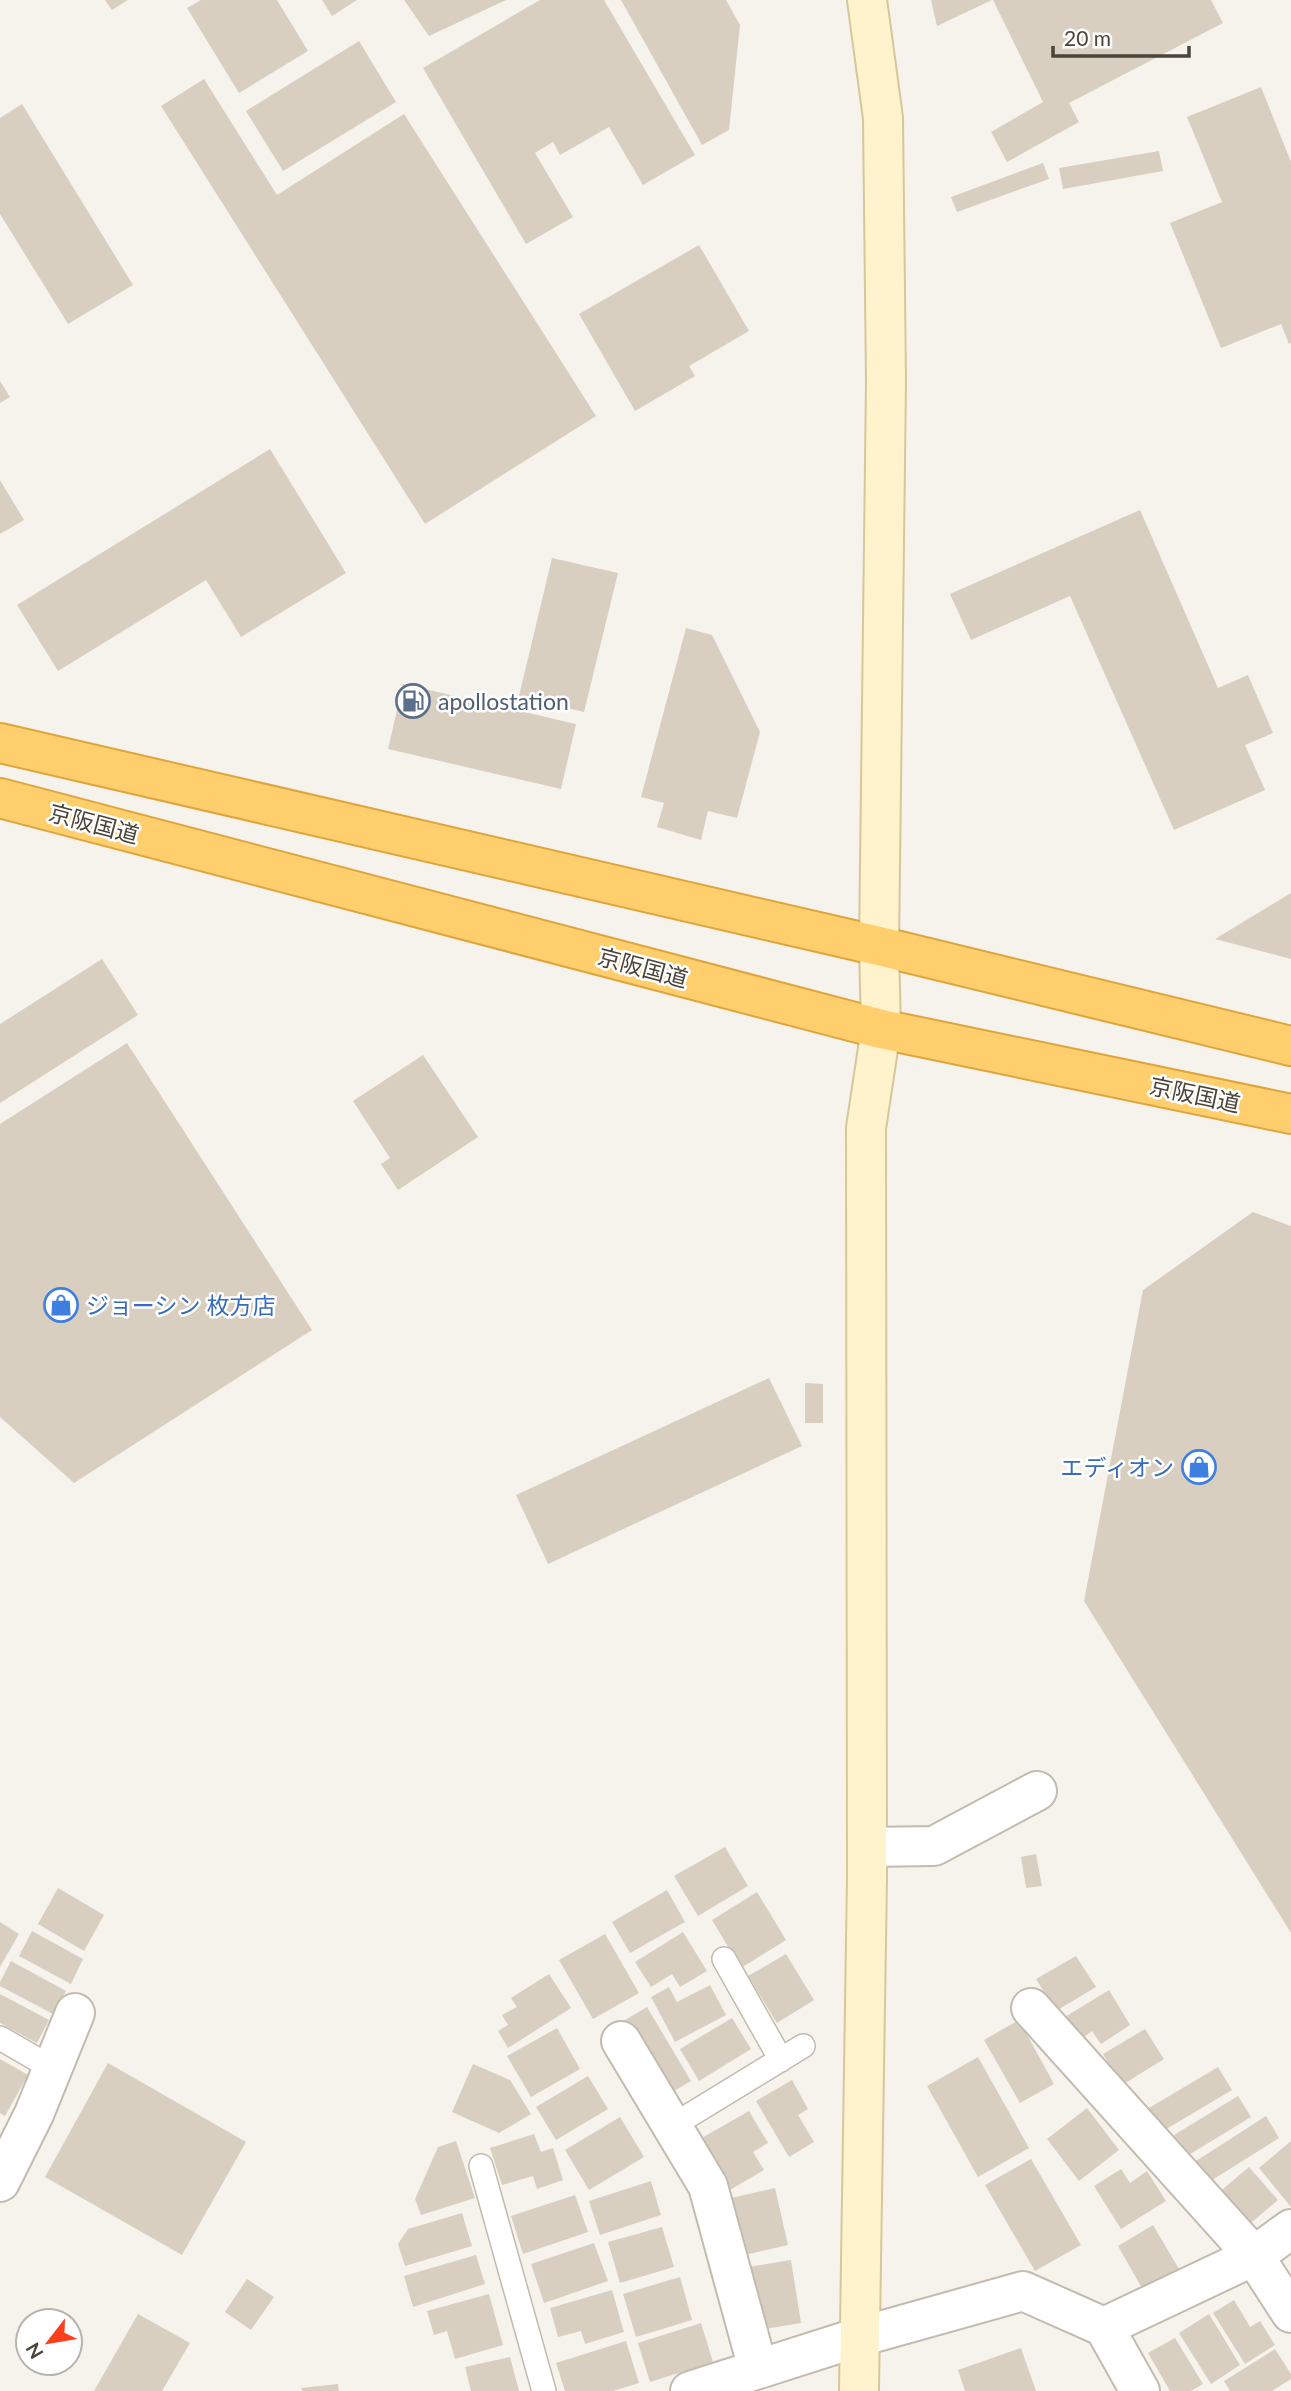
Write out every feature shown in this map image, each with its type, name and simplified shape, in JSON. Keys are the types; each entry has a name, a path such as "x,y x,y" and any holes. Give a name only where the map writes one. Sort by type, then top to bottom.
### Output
{"highway":[{"path":"0,743 879,946 1291,1046"},
{"name":"京阪国道","path":"0,798 881,1029 1291,1114"}],"street":[{"path":"859,2391 867,1847 866,1128 881,1029 879,946 886,381 883,118 867,0"},
{"path":"867,1847 934,1846 1037,1791"},
{"path":"1031,2008 1254,2256 1291,2313"},
{"path":"0,2182 34,2114 75,2013"},
{"path":"621,2041 708,2186 758,2369"},
{"path":"1104,2327 1254,2256 1291,2230"},
{"path":"690,2391 859,2337 1023,2291 1104,2327 1140,2391"}],"lane":[{"path":"724,1959 781,2060"},
{"path":"0,2038 52,2068"},
{"path":"672,2126 803,2046"},
{"path":"481,2166 544,2391"}],"building":[{"path":"105,0 128,0 112,10"},
{"path":"201,0 277,0 308,51 239,93 187,8"},
{"path":"322,0 357,0 332,16"},
{"path":"404,0 506,0 429,36"},
{"path":"540,0 604,0 695,155 643,185 609,127 560,155 553,142 535,153 573,217 526,244 423,68"},
{"path":"621,0 726,0 740,25 729,130 702,145"},
{"path":"931,0 992,0 937,26"},
{"path":"993,0 1211,0 1223,23 1069,103 1079,122 1007,162 991,132 1043,102"},
{"path":"359,41 396,102 283,171 246,111"},
{"path":"204,79 277,195 404,114 596,416 425,524 161,106"},
{"path":"1261,87 1291,162 1291,343 1289,344 1281,324 1221,348 1170,223 1222,202 1187,117"},
{"path":"22,104 133,285 68,324 0,214 0,118"},
{"path":"1159,151 1163,171 1063,189 1059,168"},
{"path":"1043,163 1049,179 957,212 951,197"},
{"path":"699,245 749,331 689,366 695,376 635,411 579,314"},
{"path":"0,381 10,397 0,403"},
{"path":"270,449 346,573 241,637 206,580 58,671 17,605"},
{"path":"0,480 24,520 0,534"},
{"path":"1140,510 1218,688 1248,675 1273,733 1245,745 1265,790 1174,830 1070,596 971,640 950,594"},
{"path":"552,558 618,573 584,712 519,696"},
{"path":"686,628 712,635 760,732 737,818 708,811 701,840 657,827 664,803 641,797"},
{"path":"403,684 576,724 561,789 388,749"},
{"path":"1291,893 1291,959 1215,939"},
{"path":"102,959 138,1015 0,1103 0,1024"},
{"path":"127,1043 312,1330 74,1483 0,1417 0,1124"},
{"path":"423,1055 478,1137 398,1190 381,1164 390,1158 353,1101"},
{"path":"1253,1212 1291,1226 1291,1933 1084,1601 1143,1290"},
{"path":"769,1378 802,1446 548,1564 516,1495"},
{"path":"805,1383 823,1384 823,1423 805,1423"},
{"path":"725,1847 748,1886 698,1916 674,1876"},
{"path":"1036,1854 1042,1886 1026,1888 1021,1857"},
{"path":"58,1888 104,1915 84,1951 38,1924"},
{"path":"667,1890 685,1922 630,1953 612,1922"},
{"path":"757,1892 786,1940 741,1968 712,1920"},
{"path":"0,1922 19,1934 0,1967"},
{"path":"32,1931 83,1959 71,1984 19,1956"},
{"path":"683,1932 707,1971 680,1987 672,1974 651,1987 635,1962"},
{"path":"605,1934 639,1993 593,2019 559,1960"},
{"path":"786,1954 814,2000 777,2023 748,1976"},
{"path":"1076,1956 1096,1987 1056,2011 1036,1979"},
{"path":"11,1961 66,1991 53,2014 0,1986"},
{"path":"549,1974 571,2008 508,2048 498,2031 508,2025 502,2015 517,2007 511,1998"},
{"path":"710,1985 726,2015 675,2042 651,1997 669,1987 677,2002"},
{"path":"1109,1990 1130,2025 1101,2044 1092,2031 1080,2040 1065,2017"},
{"path":"0,1994 49,2020 37,2043 0,2023"},
{"path":"647,2007 691,2081 664,2097 620,2023"},
{"path":"732,2018 751,2049 699,2081 680,2049"},
{"path":"1019,2020 1054,2084 1020,2103 984,2040"},
{"path":"557,2028 580,2069 531,2097 507,2056"},
{"path":"1145,2029 1164,2059 1122,2085 1103,2054"},
{"path":"978,2057 1029,2148 978,2177 927,2086"},
{"path":"0,2059 28,2075 5,2116 0,2113"},
{"path":"108,2063 246,2142 182,2255 45,2177"},
{"path":"473,2064 510,2080 531,2114 499,2133 452,2112"},
{"path":"1218,2067 1232,2090 1163,2131 1149,2108"},
{"path":"588,2076 608,2109 556,2140 536,2107"},
{"path":"792,2080 808,2109 798,2115 814,2142 789,2157 756,2101"},
{"path":"1238,2096 1251,2117 1187,2156 1174,2135"},
{"path":"1087,2108 1119,2150 1079,2181 1047,2139"},
{"path":"749,2111 768,2143 753,2152 764,2170 723,2194 693,2143"},
{"path":"1266,2116 1279,2138 1209,2182 1196,2161"},
{"path":"620,2117 644,2157 589,2190 565,2150"},
{"path":"534,2134 541,2152 553,2148 563,2180 537,2189 533,2176 502,2185 490,2148"},
{"path":"456,2141 475,2198 421,2215 415,2199 438,2147"},
{"path":"1291,2141 1291,2207 1259,2168"},
{"path":"1031,2159 1081,2245 1035,2271 985,2185"},
{"path":"1249,2167 1278,2200 1245,2228 1217,2194"},
{"path":"1121,2169 1130,2183 1147,2171 1166,2201 1121,2229 1094,2186"},
{"path":"651,2181 661,2215 600,2235 589,2201"},
{"path":"775,2188 788,2245 740,2256 727,2199"},
{"path":"575,2195 588,2232 523,2254 511,2216"},
{"path":"462,2213 472,2246 405,2266 398,2244 408,2229"},
{"path":"1153,2225 1179,2269 1143,2290 1118,2246"},
{"path":"662,2227 674,2267 620,2283 608,2242"},
{"path":"594,2243 608,2281 544,2303 531,2264"},
{"path":"476,2255 485,2284 413,2307 404,2276"},
{"path":"791,2260 801,2323 759,2330 748,2267"},
{"path":"680,2277 692,2320 636,2337 623,2294"},
{"path":"247,2279 274,2297 251,2330 225,2312"},
{"path":"612,2290 624,2332 585,2344 581,2331 558,2337 550,2308"},
{"path":"489,2294 503,2345 455,2359 447,2331 434,2335 427,2311"},
{"path":"1234,2300 1250,2327 1260,2321 1275,2345 1245,2364 1213,2313"},
{"path":"138,2314 190,2343 162,2391 94,2391"},
{"path":"1209,2314 1240,2365 1211,2384 1179,2333"},
{"path":"701,2323 713,2362 650,2382 638,2343"},
{"path":"1175,2338 1203,2384 1191,2391 1170,2391 1148,2353"},
{"path":"626,2341 639,2383 613,2391 565,2391 556,2363"},
{"path":"1021,2348 1036,2391 965,2391 958,2370"},
{"path":"1275,2349 1291,2374 1291,2379 1272,2391 1230,2391 1224,2381"},
{"path":"510,2357 519,2391 471,2391 465,2367"},
{"path":"338,2384 339,2391 302,2391 301,2388"}],"place":[{"name":"apollostation","path":"413,701"},
{"name":"ジョーシン 枚方店","path":"61,1305"},
{"name":"エディオン","path":"1199,1467"}]}
